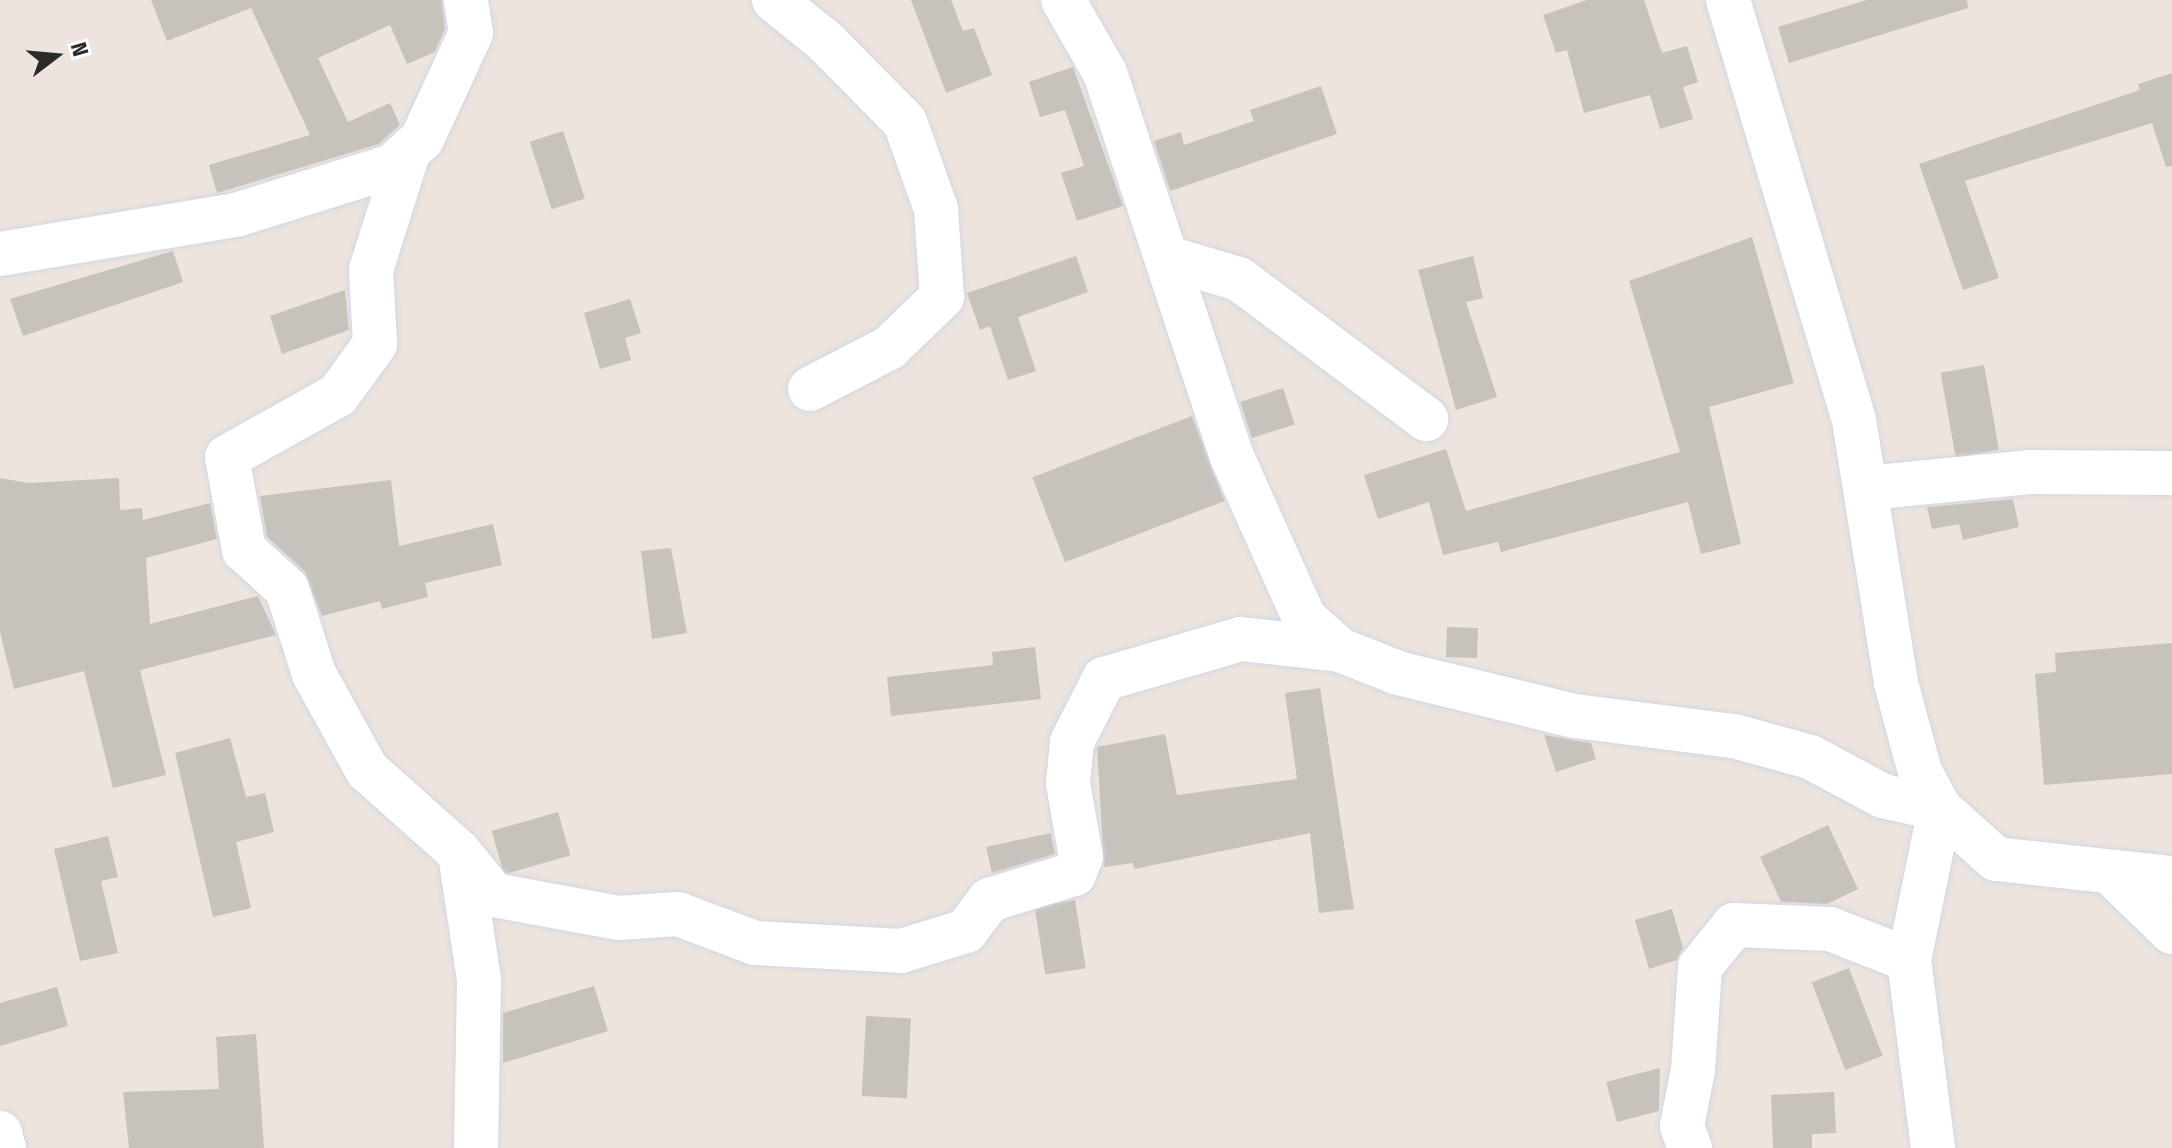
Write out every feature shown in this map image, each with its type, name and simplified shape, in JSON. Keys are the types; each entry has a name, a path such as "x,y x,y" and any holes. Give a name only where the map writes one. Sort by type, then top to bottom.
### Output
{"street":[{"path":"466,0 471,33 422,139 407,156 371,270 375,344 338,395 227,457 244,550 287,589 314,674 367,770 459,852 494,895 618,918 678,914 755,943 901,951 966,931 989,900 1074,874 1081,857 1068,783 1072,742 1104,679 1241,639 1340,650 1398,673 1575,716 1749,740 1810,757 1883,796 1940,809"},
{"path":"774,0 905,122 936,209 942,297 889,348 810,389"},
{"path":"1063,0 1105,73 1233,459 1304,618 1340,650"},
{"path":"1728,0 1854,420 1896,683 1920,772 1940,809 1996,859 2113,875 2172,878"},
{"path":"0,254 236,215 407,156"},
{"path":"1168,258 1239,279 1426,419"},
{"path":"1867,488 2029,472 2172,473"},
{"path":"1933,1148 1909,960 1940,809"},
{"path":"459,852 479,979 476,1148"},
{"path":"2113,875 2172,932"},
{"path":"1690,1148 1682,1126 1693,1070 1700,967 1734,925 1830,929 1909,960"},
{"path":"0,1133 4,1148"}],"building":[{"path":"151,0 442,0 445,29 435,52 407,64 390,25 318,58 348,122 390,103 400,125 379,144 217,193 209,165 310,135 251,8 167,41"},
{"path":"911,0 951,0 963,31 974,28 992,75 946,93"},
{"path":"1587,0 1644,0 1662,53 1687,46 1698,82 1683,87 1693,119 1660,129 1650,95 1584,113 1567,50 1556,53 1543,15"},
{"path":"1867,0 1967,0 1968,8 1789,63 1778,27"},
{"path":"1073,67 1123,206 1077,221 1061,173 1084,166 1065,110 1040,117 1029,82"},
{"path":"2172,73 2172,166 2166,167 2152,123 1965,181 1999,278 1963,290 1919,164 2140,90 2138,84"},
{"path":"1321,86 1337,134 1170,191 1154,141 1181,132 1184,145 1254,121 1250,110"},
{"path":"563,131 585,199 552,209 530,142"},
{"path":"1752,237 1794,383 1709,407 1741,544 1701,554 1688,502 1501,552 1498,542 1443,555 1429,502 1378,519 1364,475 1446,449 1466,511 1680,452 1629,281"},
{"path":"173,251 183,282 23,336 10,299"},
{"path":"1076,256 1088,292 1018,317 1036,371 1008,380 990,326 980,330 967,293"},
{"path":"1473,256 1483,298 1466,302 1497,397 1456,410 1418,270"},
{"path":"345,290 349,330 282,354 270,316"},
{"path":"630,299 641,333 625,338 631,360 600,369 584,313"},
{"path":"1984,365 1999,450 1956,457 1941,373"},
{"path":"1283,388 1295,424 1252,438 1240,402"},
{"path":"1192,416 1225,501 1065,562 1032,477"},
{"path":"0,478 29,483 119,478 120,510 142,508 143,520 210,503 217,539 146,558 150,624 258,596 276,635 140,670 166,775 113,788 84,671 14,689 0,632"},
{"path":"391,480 399,546 493,524 502,565 425,583 428,597 382,609 380,601 322,616 304,571 267,537 260,496"},
{"path":"2013,499 2019,527 1963,540 1959,524 1932,529 1927,507"},
{"path":"671,548 687,633 652,639 641,551"},
{"path":"1447,627 1478,628 1477,658 1446,657"},
{"path":"2172,643 2172,774 2044,785 2035,674 2056,672 2055,653"},
{"path":"1035,647 1041,699 891,716 887,677 993,665 992,652"},
{"path":"1320,688 1354,909 1319,913 1310,833 1134,869 1133,863 1104,867 1097,747 1165,734 1177,795 1297,779 1285,693"},
{"path":"1544,735 1591,743 1596,759 1556,772"},
{"path":"230,738 246,797 265,793 274,832 236,842 251,908 213,917 175,753"},
{"path":"558,812 570,855 504,874 492,831"},
{"path":"1828,825 1858,889 1827,904 1781,902 1760,857"},
{"path":"1051,833 1055,854 992,873 986,847"},
{"path":"108,836 118,877 101,881 118,953 80,961 54,849"},
{"path":"1075,900 1086,968 1045,975 1035,906"},
{"path":"1672,909 1683,948 1677,960 1649,969 1635,920"},
{"path":"1849,968 1883,1056 1845,1070 1812,982"},
{"path":"594,986 608,1031 503,1063 503,1013"},
{"path":"57,987 68,1026 0,1046 0,1003"},
{"path":"866,1016 911,1018 907,1098 862,1096"},
{"path":"256,1034 264,1148 129,1148 123,1092 219,1089 216,1037"},
{"path":"1660,1068 1659,1111 1617,1122 1606,1082"},
{"path":"1834,1092 1836,1133 1812,1134 1812,1148 1773,1148 1771,1095"}]}
